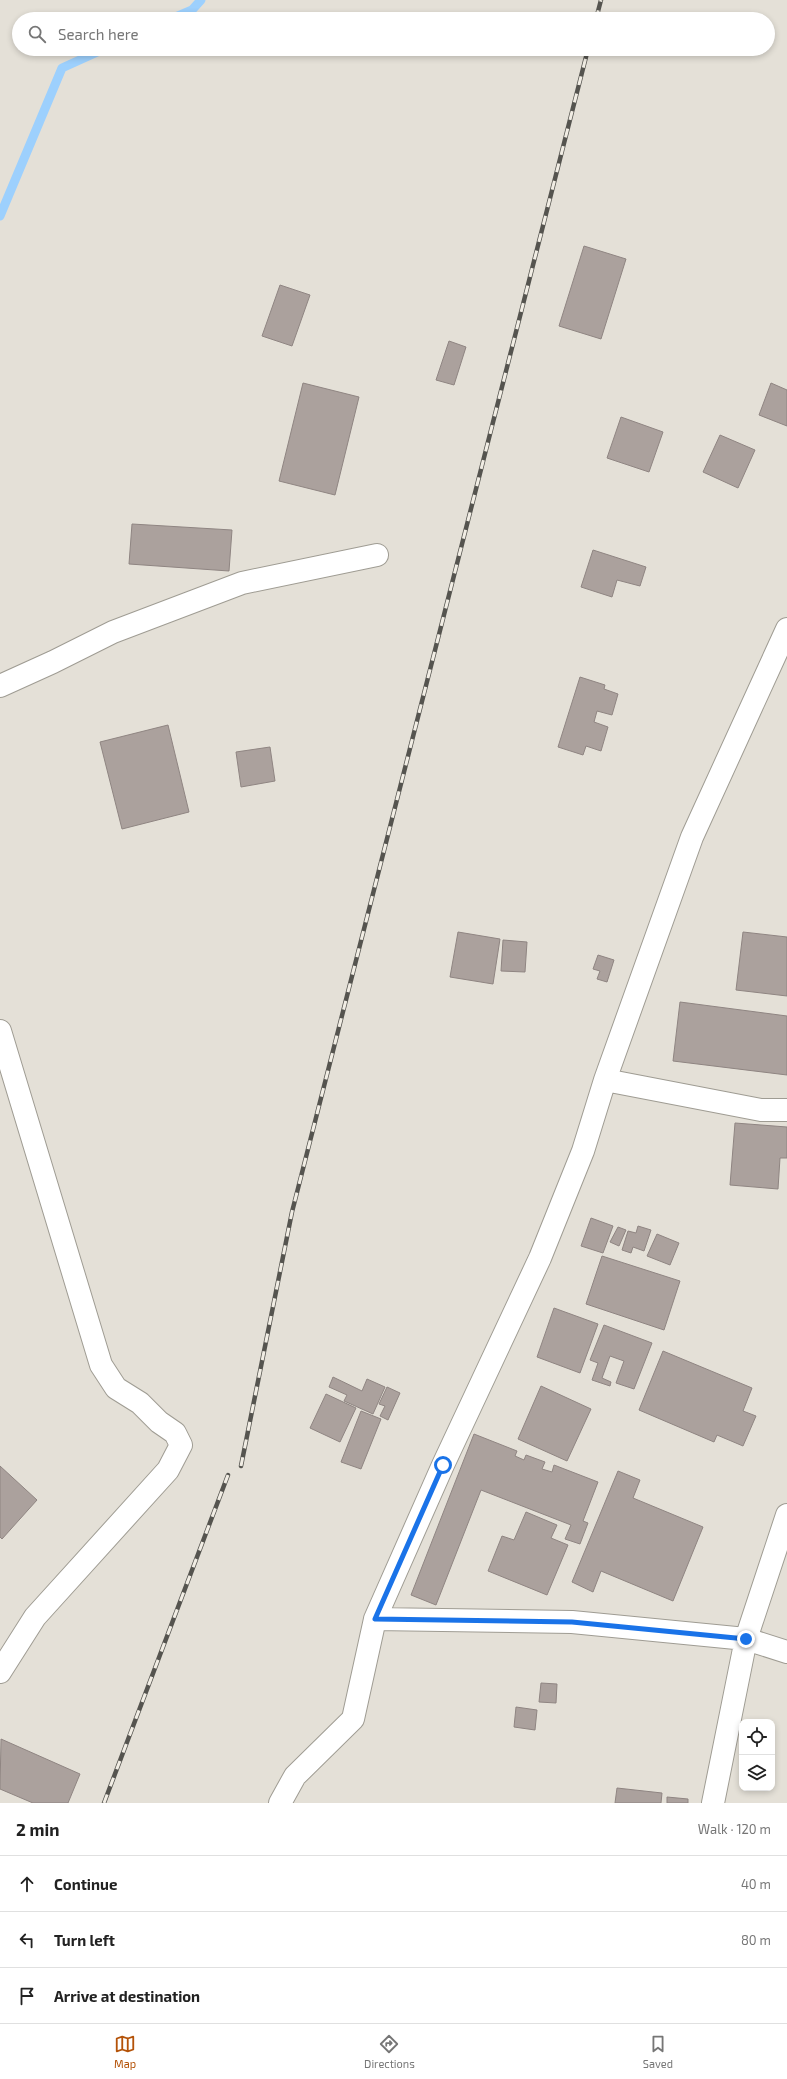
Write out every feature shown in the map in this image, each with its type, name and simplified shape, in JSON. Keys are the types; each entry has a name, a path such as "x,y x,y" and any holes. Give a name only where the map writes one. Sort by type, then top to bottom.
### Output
{"street":[{"path":"0,686 113,632 242,583 377,555"},
{"path":"280,1803 295,1776 353,1719 375,1619 443,1465 540,1258 583,1151 605,1080 692,837 787,630"},
{"path":"0,1031 101,1365 116,1388 140,1403 159,1422 175,1433 181,1445 168,1470 35,1617 0,1672"},
{"path":"605,1080 761,1110 787,1110"},
{"path":"713,1803 746,1639 787,1515"},
{"path":"375,1619 572,1622 746,1639 787,1652"}],"building":[{"path":"584,246 626,259 601,339 559,326"},
{"path":"280,285 310,295 292,346 262,336"},
{"path":"449,341 466,347 454,385 436,380"},
{"path":"303,383 359,397 335,495 279,481"},
{"path":"771,383 787,390 787,426 759,415"},
{"path":"621,417 663,432 649,472 607,458"},
{"path":"720,435 755,450 738,488 703,472"},
{"path":"132,524 232,530 229,571 129,564"},
{"path":"593,550 646,567 640,586 617,580 612,597 581,587"},
{"path":"580,677 605,685 604,689 618,694 612,715 597,711 594,722 608,727 601,751 586,746 583,755 558,747"},
{"path":"168,725 189,812 122,829 100,742"},
{"path":"270,747 275,781 241,787 236,752"},
{"path":"458,932 500,939 493,984 450,977"},
{"path":"743,932 787,937 787,996 736,990"},
{"path":"503,940 527,942 525,972 501,971"},
{"path":"598,955 614,960 607,982 597,979 600,971 593,969"},
{"path":"680,1002 787,1016 787,1075 673,1061"},
{"path":"735,1123 787,1127 787,1158 780,1158 778,1189 730,1185"},
{"path":"591,1218 613,1226 603,1253 581,1246"},
{"path":"638,1226 651,1230 644,1251 633,1247 631,1253 622,1250 628,1231 636,1233"},
{"path":"618,1227 626,1230 619,1246 610,1242"},
{"path":"657,1234 679,1243 670,1265 647,1256"},
{"path":"602,1256 680,1281 664,1330 586,1304"},
{"path":"554,1308 598,1324 580,1373 537,1357"},
{"path":"604,1325 652,1343 634,1389 616,1383 624,1361 610,1356 602,1378 611,1382 610,1386 592,1380 598,1363 590,1360"},
{"path":"663,1351 752,1388 743,1411 756,1416 743,1446 717,1435 714,1442 639,1410"},
{"path":"333,1377 362,1391 367,1379 385,1387 373,1414 344,1401 347,1395 329,1387"},
{"path":"541,1386 591,1409 567,1461 518,1439"},
{"path":"387,1387 400,1393 388,1420 380,1416 385,1406 379,1404"},
{"path":"326,1394 356,1408 340,1442 310,1428"},
{"path":"361,1411 381,1419 361,1469 341,1462"},
{"path":"474,1434 517,1451 515,1456 524,1460 526,1455 545,1462 542,1469 552,1472 554,1465 598,1482 583,1521 588,1523 580,1544 565,1539 571,1525 481,1490 436,1605 411,1595"},
{"path":"0,1466 37,1500 2,1539 0,1537"},
{"path":"618,1471 640,1480 633,1498 703,1527 673,1601 601,1571 593,1592 572,1582"},
{"path":"526,1512 557,1525 551,1538 568,1545 547,1595 488,1571 502,1536 514,1540"},
{"path":"541,1683 557,1684 556,1703 539,1702"},
{"path":"516,1707 537,1710 535,1730 514,1727"},
{"path":"1,1739 80,1774 68,1803 33,1803 0,1789"},
{"path":"617,1788 662,1793 661,1803 615,1803"},
{"path":"667,1797 688,1799 688,1803 667,1803"}],"waterway":[{"path":"187,12 192,10 201,0"},
{"path":"0,216 62,68 89,56"}],"railway":[{"path":"598,12 601,0"},
{"path":"241,1466 292,1212 586,56"},
{"path":"104,1803 228,1475"}],"route":[{"path":"443,1465 375,1619 572,1622 746,1639"}]}
